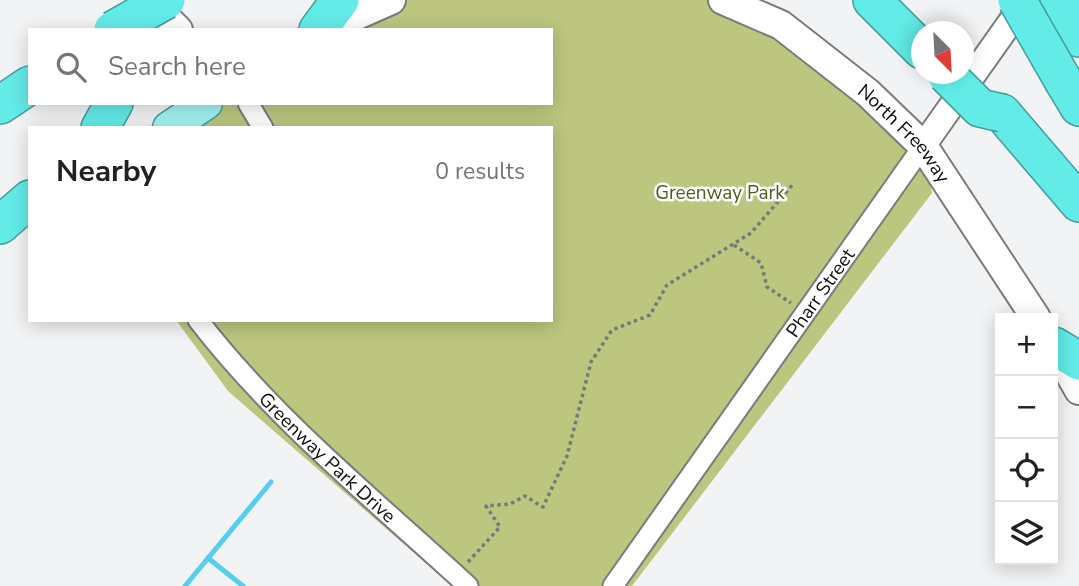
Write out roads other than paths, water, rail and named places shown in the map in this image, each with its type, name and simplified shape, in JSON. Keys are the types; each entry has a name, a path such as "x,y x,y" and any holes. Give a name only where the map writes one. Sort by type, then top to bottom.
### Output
{"highway":[{"path":"322,28 340,0"},
{"path":"872,0 911,34"},
{"path":"898,0 911,23"},
{"path":"1030,0 1079,38"},
{"path":"1030,0 1074,92"},
{"path":"115,28 153,6"},
{"path":"974,82 1079,203"},
{"path":"956,84 981,108 1012,123"},
{"path":"0,105 28,86"},
{"path":"101,126 113,105"},
{"path":"0,225 28,201"}],"main road":[{"path":"326,28 391,0"},
{"name":"North Freeway","path":"723,0 781,25 868,93 923,146 1035,313"},
{"path":"153,6 176,28"},
{"path":"172,126 203,105"},
{"path":"0,235 28,218"},
{"name":"North Freeway","path":"1058,348 1079,390"}],"street":[{"name":"Pharr Street","path":"613,586 923,146 1030,0"},
{"path":"249,105 262,126"},
{"name":"Greenway Park Drive","path":"200,322 230,362 264,397 462,581"}],"waterway":[{"path":"185,586 271,482"},
{"path":"208,558 243,586"}],"park label":[{"name":"Greenway Park","path":"720,192"}]}
